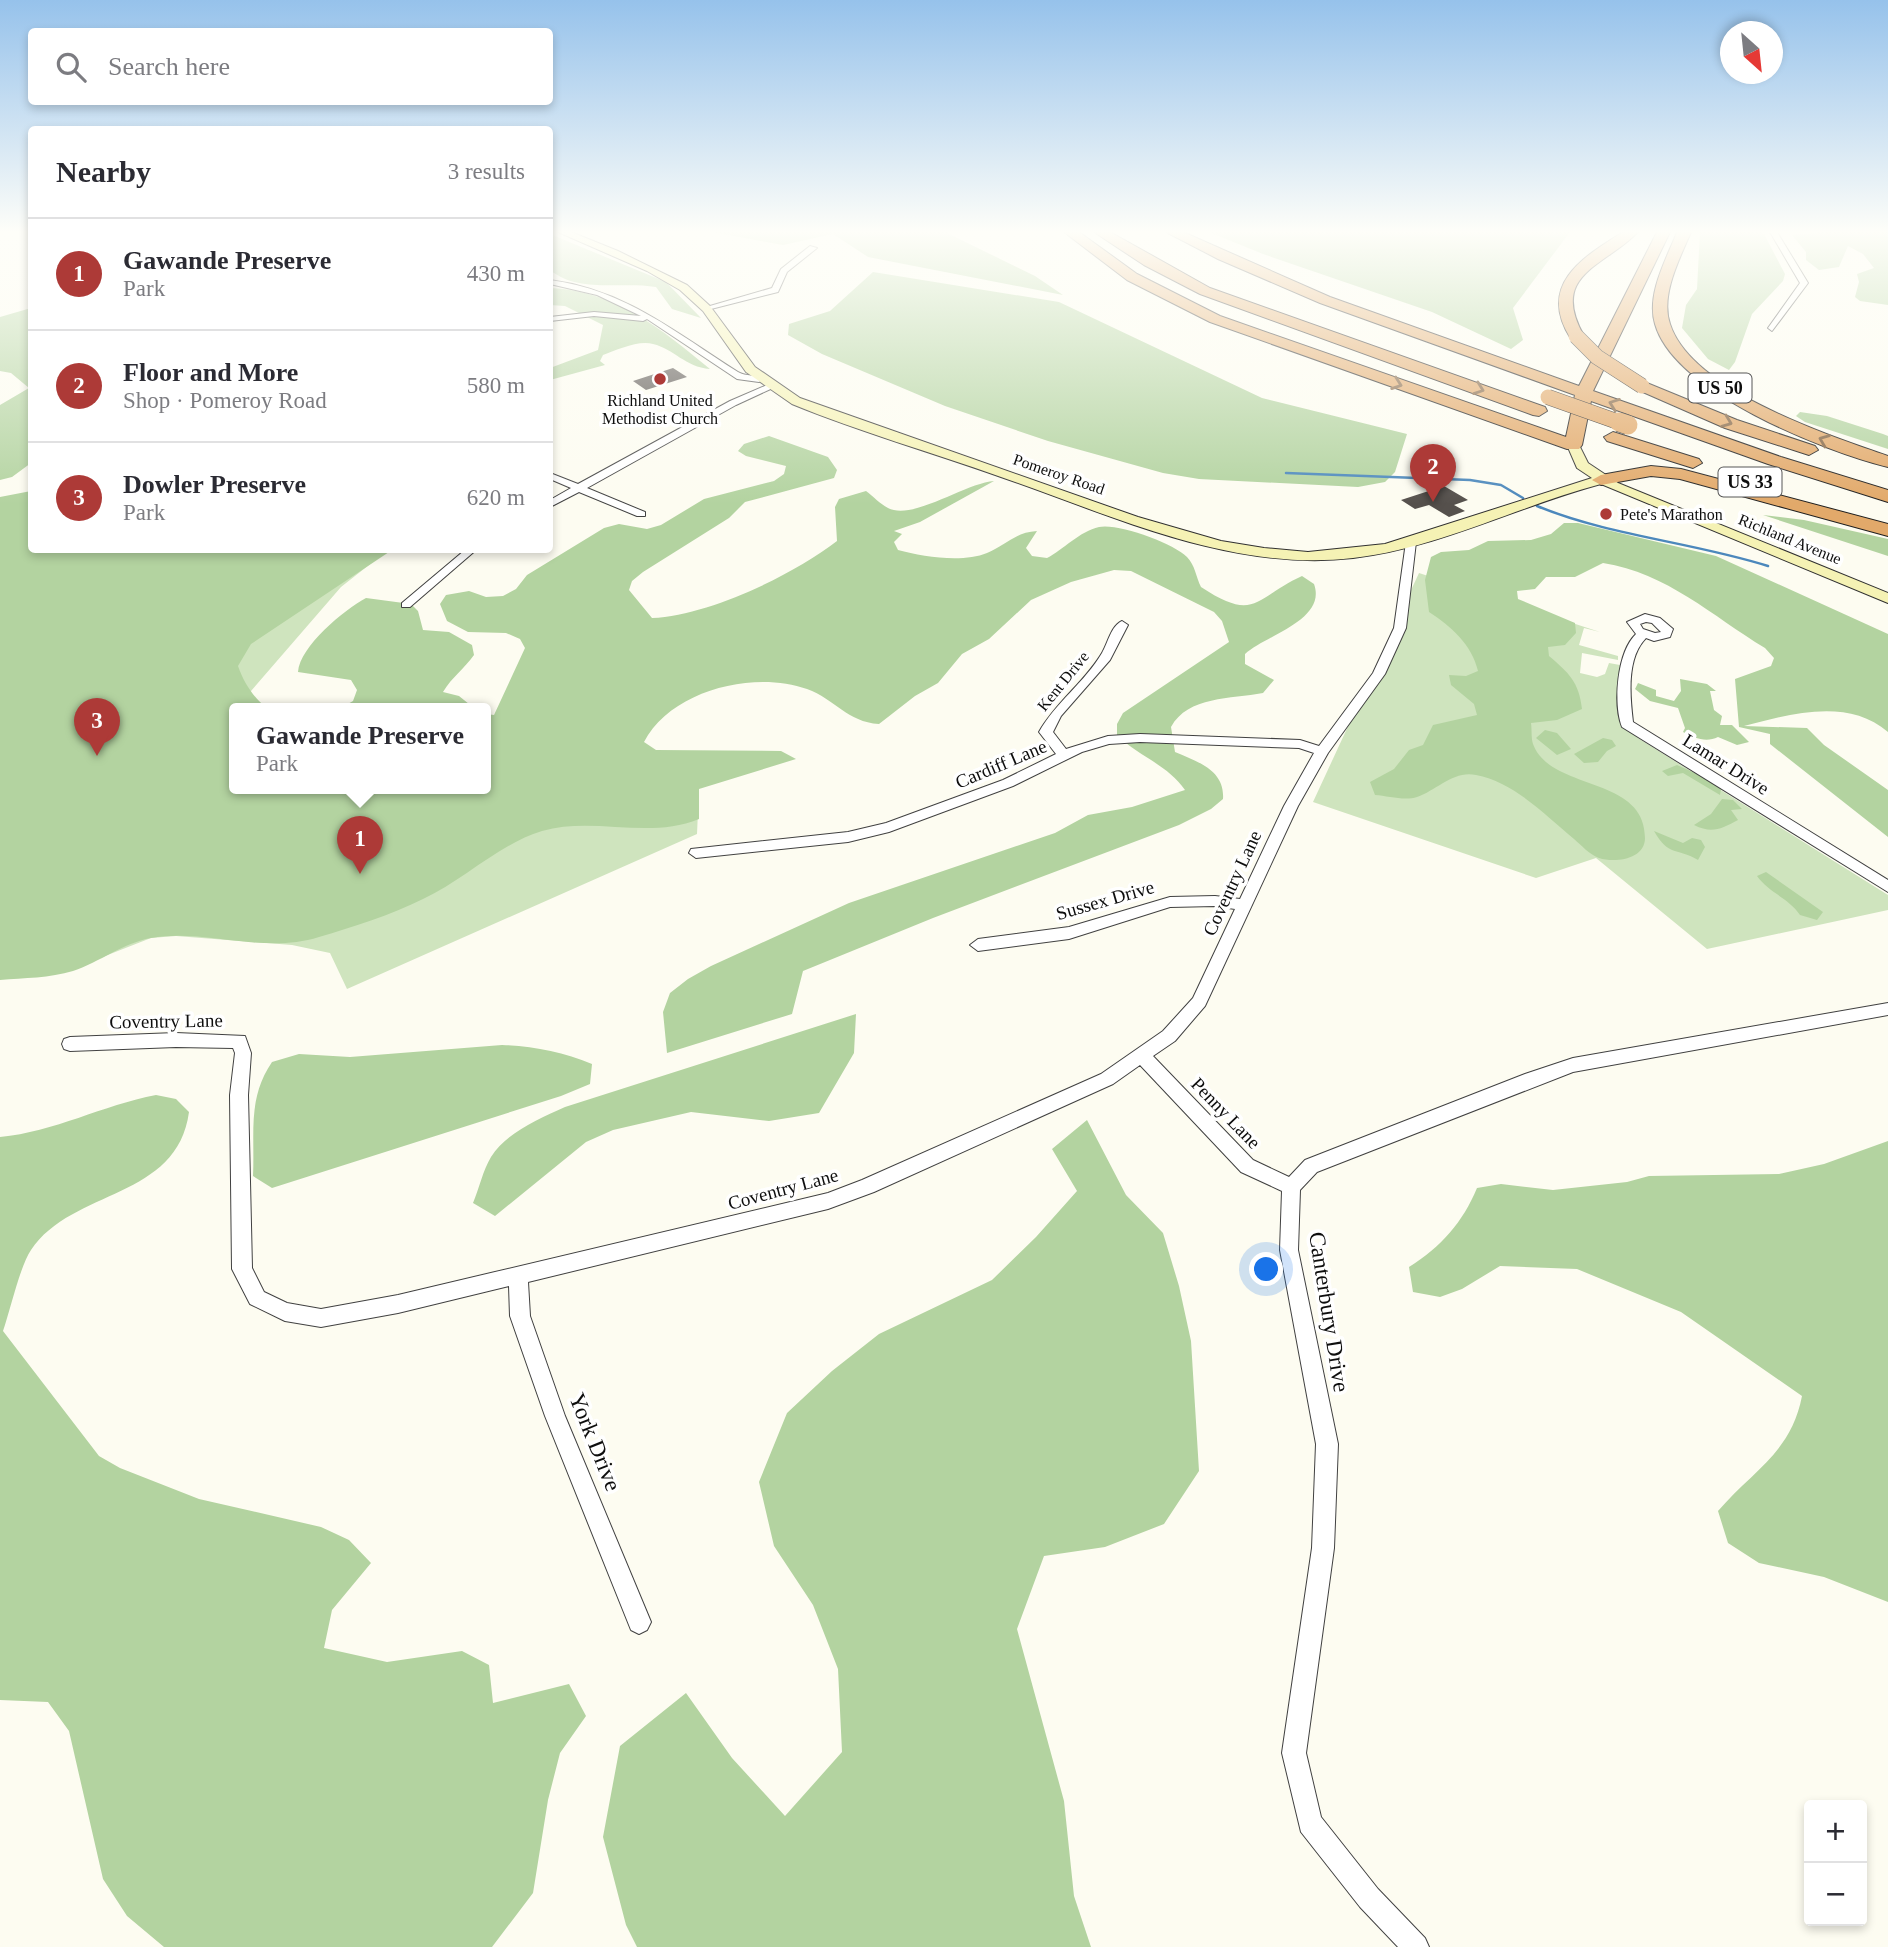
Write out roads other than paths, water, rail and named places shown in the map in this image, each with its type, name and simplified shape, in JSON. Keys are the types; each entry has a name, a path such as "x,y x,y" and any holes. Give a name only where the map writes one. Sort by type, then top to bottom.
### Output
{"highway":[{"path":"1229,323 1573,445 1584,393 1621,323"},
{"name":"US 33","path":"1297,323 1543,404 1628,425 1776,472 1888,498"},
{"name":"US 33","path":"1326,323 1543,404 1613,437 1789,494 1888,522"},
{"path":"1386,323 1888,498"},
{"name":"US 50","path":"1569,323 1576,336 1608,365 1642,386 1731,424 1888,476"},
{"name":"US 50","path":"1661,323 1675,349 1709,381 1766,414 1830,443 1888,462"},
{"path":"1485,359 1532,369 1574,368 1604,357"},
{"path":"1601,480 1651,471 1681,474 1888,530"}],"street":[{"path":"659,323 740,377 765,383"},
{"name":"Pomeroy Road","path":"717,323 742,361 765,383 839,417 1223,545 1275,554 1317,556 1369,551 1411,542 1601,480"},
{"path":"1772,328 1776,323"},
{"path":"553,502 765,383"},
{"path":"1573,445 1582,465 1601,480"},
{"path":"553,477 641,514"},
{"name":"Richland Avenue","path":"1601,480 1888,598"},
{"name":"Coventry Lane","path":"70,1044 176,1040 239,1041 243,1053 239,1095 242,1269 257,1298 285,1312 321,1318 518,1277 828,1201 1107,1079 1169,1036 1199,1002 1242,905 1322,751 1379,674 1400,628 1411,542"},
{"path":"406,605 467,553"},
{"name":"Kent Drive","path":"1065,757 1046,732 1056,714 1106,657 1122,625"},
{"name":"Lamar Drive","path":"1643,634 1637,638 1625,666 1628,724 1888,887"},
{"name":"Cardiff Lane","path":"696,853 848,838 889,827 954,805 1065,757 1077,749 1108,740 1140,738 1300,744 1322,751"},
{"name":"Sussex Drive","path":"978,945 1069,933 1170,902 1215,901 1242,905"},
{"path":"1291,1187 1311,1166 1573,1065 1888,1009"},
{"name":"Penny Lane","path":"1141,1055 1247,1166 1291,1187"},
{"name":"Canterbury Drive","path":"1291,1187 1289,1250 1327,1444 1323,1548 1294,1753 1310,1823 1368,1898 1416,1947"},
{"name":"York Drive","path":"518,1277 520,1316 555,1416 639,1622"}],"waterway":[{"path":"1286,473 1470,480 1501,485 1523,498"},
{"path":"1537,506 1593,525 1768,566"}],"place":[{"name":"Richland United Methodist Church","path":"660,379"},
{"name":"Floor and More","path":"1433,502"},
{"name":"Pete's Marathon","path":"1606,514"},
{"name":"Dowler Preserve","path":"97,756"},
{"name":"Gawande Preserve","path":"360,874"}]}
